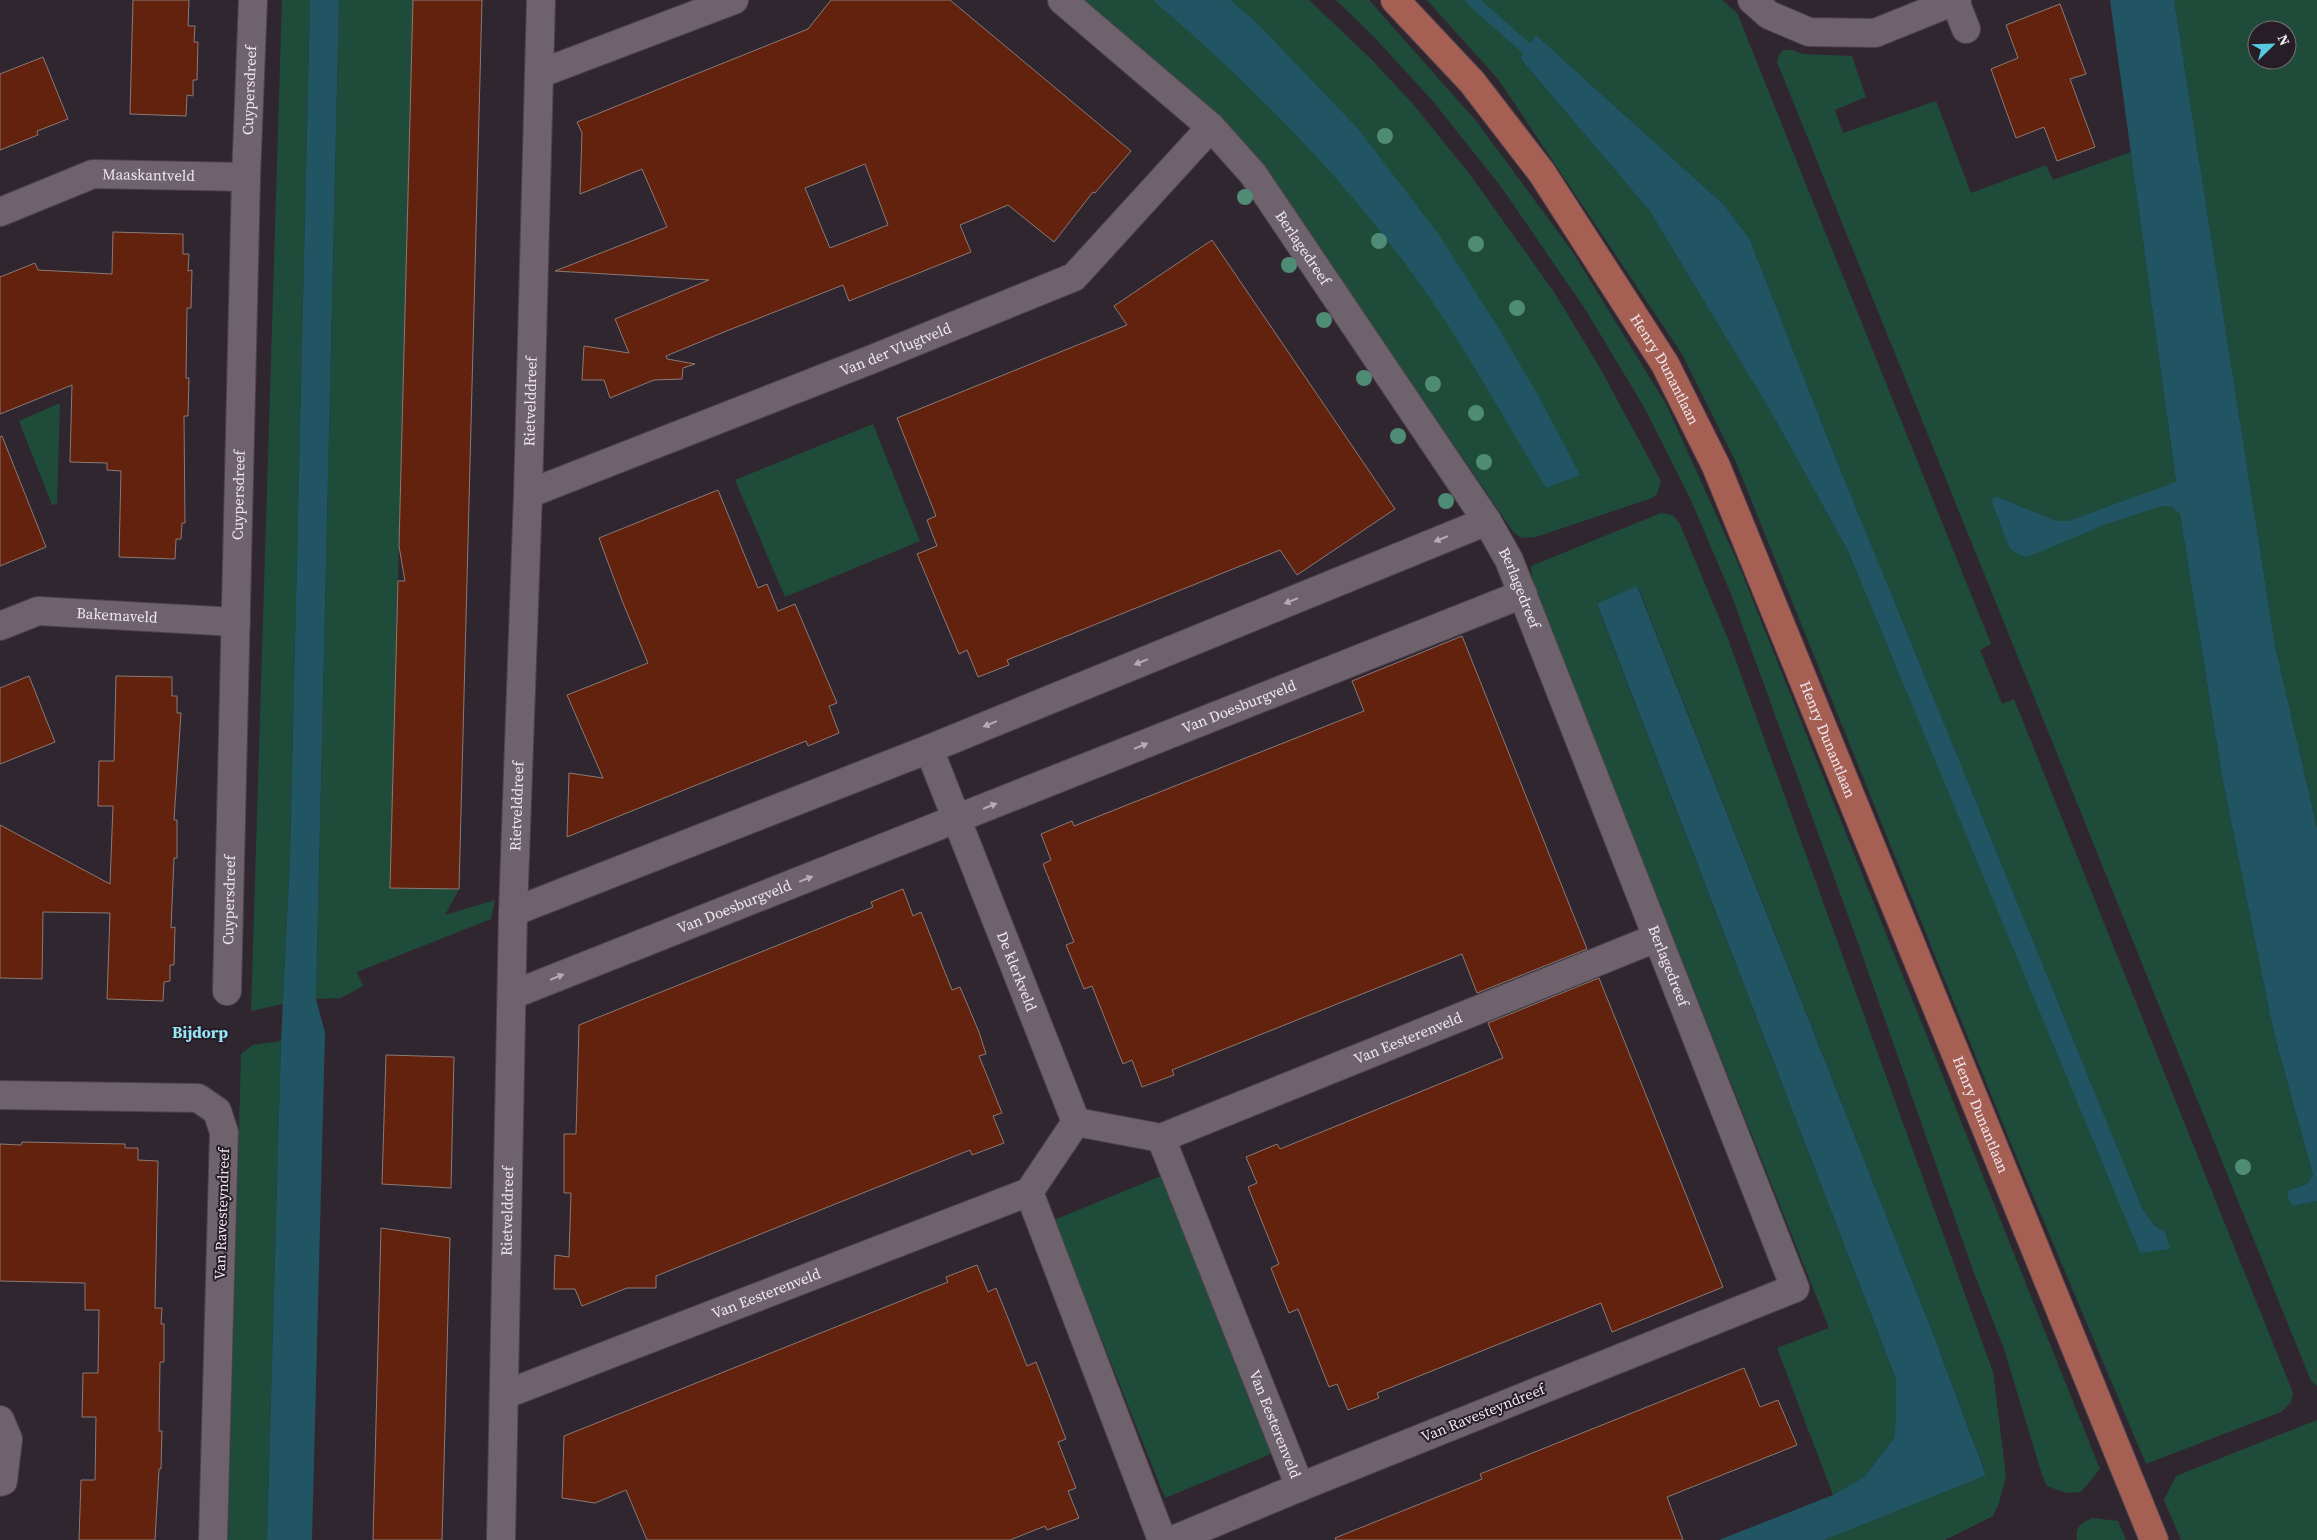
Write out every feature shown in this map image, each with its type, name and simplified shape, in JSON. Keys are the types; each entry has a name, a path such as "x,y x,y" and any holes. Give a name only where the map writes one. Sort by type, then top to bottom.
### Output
{"main road":[{"name":"Henry Dunantlaan","path":"1395,0 1472,82 1542,173 1665,364 1716,466 2154,1540"}],"street":[{"name":"Cuypersdreef","path":"227,990 246,177 253,0"},
{"name":"Rietvelddreef","path":"500,1540 513,912 528,494 541,0"},
{"path":"539,74 734,0"},
{"name":"Berlagedreef","path":"1062,0 1211,127 1253,174 1486,521 1509,560 1795,1288"},
{"path":"1752,0 1769,15 1809,32 1875,34 1944,2 1966,29"},
{"name":"Van der Vlugtveld","path":"528,494 870,360 1074,277 1211,127"},
{"name":"Maaskantveld","path":"0,212 93,174 246,177"},
{"path":"513,912 929,749 1486,521"},
{"name":"Van Doesburgveld","path":"512,995 1522,594"},
{"name":"Bakemaveld","path":"0,626 38,611 236,622"},
{"path":"929,749 957,819"},
{"name":"De klerkveld","path":"957,819 1076,1122"},
{"name":"Van Eesterenveld","path":"1300,1487 1161,1138 1656,938"},
{"name":"Van Ravesteyndreef","path":"0,1095 198,1098 217,1111 224,1132 213,1540"},
{"path":"1161,1138 1076,1122 1029,1192 1162,1540"},
{"name":"Van Eesterenveld","path":"504,1395 1029,1192"},
{"name":"Van Ravesteyndreef","path":"1172,1540 1795,1288"},
{"path":"0,1420 8,1439 3,1481 0,1482"}],"green space":[{"path":"282,0 310,0 290,857 283,1004 251,1011"},
{"path":"339,0 413,0 390,887 459,889 445,915 495,900 491,919 357,972 363,986 341,998 316,999"},
{"path":"1082,0 1309,0 1371,59 1413,104 1471,176 1554,292 1600,368 1661,481 1657,494 1652,498 1536,537 1522,538 1514,533 1264,166 1199,101"},
{"path":"1336,0 1369,0 1477,122 1572,251 1666,404 1737,561 2100,1469 2081,1492 2066,1493 2047,1486 2042,1475 2004,1349 1974,1273 1857,940 1731,594 1690,498 1644,407 1585,309 1502,188 1432,100 1372,35"},
{"path":"1427,0 1722,0 1737,13 1991,644 1980,650 2002,704 2014,699 2293,1393 2291,1402 2281,1412 2146,1464 2007,1134 1735,460 1682,354 1498,79","holes":["1536,35 1724,205 1749,238 1832,449 2142,1208 2154,1225 2165,1232 2141,1253 1848,551 1771,412 1649,210 1520,58"]},
{"path":"2174,0 2317,0 2317,828 2275,645"},
{"path":"1783,50 1792,50 1803,54 1852,56 1866,97 1835,110 1843,133 1936,101 1971,193 2046,165 2053,180 2131,152 2176,483 2068,521 2056,521 1998,497 2010,549 2104,525 2162,506 2171,506 2180,514 2222,776 2274,1034 2313,1175 2307,1184 2288,1191 2293,1206 2317,1201 2317,1386 2311,1381 1777,62"},
{"path":"60,403 57,504 52,505 19,421"},
{"path":"873,424 920,541 785,597 735,480"},
{"path":"1661,513 1672,515 1679,522 1728,639 1993,1372 2006,1476 1999,1503 1993,1516 1945,1540 1824,1540 1986,1474 1932,1331 1638,587 1597,605 1896,1379 1895,1437 1864,1477 1833,1495 1777,1348 1829,1328 1532,585 1531,566"},
{"path":"281,1041 267,1540 228,1540 241,1054 253,1045"},
{"path":"1161,1176 1271,1454 1165,1498 1054,1220"},
{"path":"2317,1420 2317,1540 2181,1540 2164,1500 2176,1476"},
{"path":"2093,1518 2118,1521 2126,1540 2077,1540 2078,1528"}],"water":[{"path":"310,0 339,0 316,999 325,1033 312,1540 267,1540 281,1041 290,857"},
{"path":"1153,0 1230,0 1256,22 1359,130 1439,235 1499,329 1539,397 1580,475 1546,488 1447,323 1382,233 1321,162 1257,95"},
{"path":"2110,0 2174,0 2275,645 2317,828 2317,1201 2293,1206 2288,1198 2288,1191 2307,1184 2313,1175 2274,1034 2222,776 2180,514 2171,506 2162,506 2104,525 2027,557 2010,549 1992,502 1994,497 1998,497 2056,521 2068,521 2176,482"},
{"path":"1536,35 1724,205 1749,238 1832,449 2142,1208 2154,1225 2165,1232 2170,1249 2140,1253 1848,551 1771,412 1649,210 1520,58"},
{"path":"1637,586 1932,1331 1986,1475 1824,1540 1719,1540 1833,1495 1864,1477 1895,1437 1896,1379 1597,604"}],"building":[{"path":"133,0 189,0 188,26 195,26 194,42 198,42 197,80 193,80 193,96 187,95 186,116 130,114"},
{"path":"413,0 482,0 459,889 390,888 398,581 405,581 399,546"},
{"path":"831,0 950,0 1131,151 1095,193 1093,192 1054,242 1008,205 960,225 971,252 849,301 843,285 724,332 666,356 667,359 695,364 683,368 682,379 654,380 610,398 604,380 582,380 584,346 629,353 615,319 709,280 555,271 667,227 642,169 580,194 582,133 577,122 808,29","holes":["865,164 888,225 830,248 805,188"]},
{"path":"2060,4 2086,74 2070,79 2095,147 2057,161 2044,127 2016,138 1991,69 2018,58 2006,25"},
{"path":"43,57 68,119 37,131 38,135 0,150 0,74"},
{"path":"113,232 183,234 183,254 189,254 188,271 192,270 191,308 187,308 186,378 189,378 188,416 184,416 185,523 182,523 181,539 176,539 175,559 119,557 121,471 107,470 107,463 70,462 72,385 0,414 0,277 35,263 38,270 112,274"},
{"path":"1212,240 1395,509 1297,575 1280,550 1007,660 1009,665 978,677 967,650 959,654 917,554 937,546 927,520 936,516 897,418 1127,325 1114,306"},
{"path":"2,436 46,547 0,566 0,437"},
{"path":"718,490 758,588 767,584 778,611 795,604 837,703 829,706 839,733 808,746 806,741 567,837 569,773 603,778 567,695 648,663 599,538"},
{"path":"1462,636 1587,949 1477,993 1462,954 1172,1070 1174,1075 1142,1087 1132,1060 1123,1064 1092,986 1084,989 1066,945 1074,942 1043,864 1051,860 1041,834 1072,821 1074,826 1364,711 1352,681"},
{"path":"29,676 55,742 0,764 0,688"},
{"path":"116,676 172,677 172,696 177,696 177,713 181,713 174,820 177,820 177,858 174,858 171,928 175,927 174,965 170,965 170,981 164,982 163,1001 107,999 110,913 43,912 42,979 0,978 0,825 110,884 113,806 98,806 99,761 114,761"},
{"path":"903,889 913,916 921,912 952,990 960,987 979,1032 986,1054 979,1056 1002,1113 993,1116 1004,1143 972,1155 970,1150 656,1276 656,1288 627,1288 582,1306 575,1289 554,1289 555,1255 569,1257 571,1193 564,1193 564,1134 576,1134 579,1025 873,907 871,902"},
{"path":"1599,978 1723,1287 1612,1332 1601,1303 1377,1393 1379,1398 1348,1410 1337,1384 1329,1387 1298,1309 1289,1313 1278,1286 1271,1268 1279,1264 1248,1187 1257,1183 1246,1157 1277,1144 1280,1149 1503,1058 1488,1023"},
{"path":"386,1055 454,1057 451,1188 382,1184"},
{"path":"22,1142 125,1144 125,1148 138,1148 138,1160 158,1161 155,1308 162,1308 161,1324 164,1324 164,1362 160,1362 159,1431 162,1431 161,1469 159,1469 155,1540 79,1540 81,1480 95,1480 96,1417 82,1417 83,1373 98,1373 99,1310 85,1310 85,1283 0,1281 0,1144 21,1145"},
{"path":"381,1228 450,1238 442,1540 373,1540"},
{"path":"977,1265 988,1292 996,1288 1027,1366 1036,1362 1066,1439 1058,1442 1076,1488 1068,1491 1079,1518 1047,1530 1045,1526 1010,1540 647,1540 626,1490 595,1503 562,1498 564,1436 948,1282 946,1277"},
{"path":"1744,1368 1760,1407 1778,1400 1797,1445 1667,1497 1683,1540 1336,1540 1335,1538 1482,1479 1480,1474"}],"waterway":[{"path":"1472,0 1526,48"}],"district":[{"name":"Bijdorp","path":"200,1032"}]}
